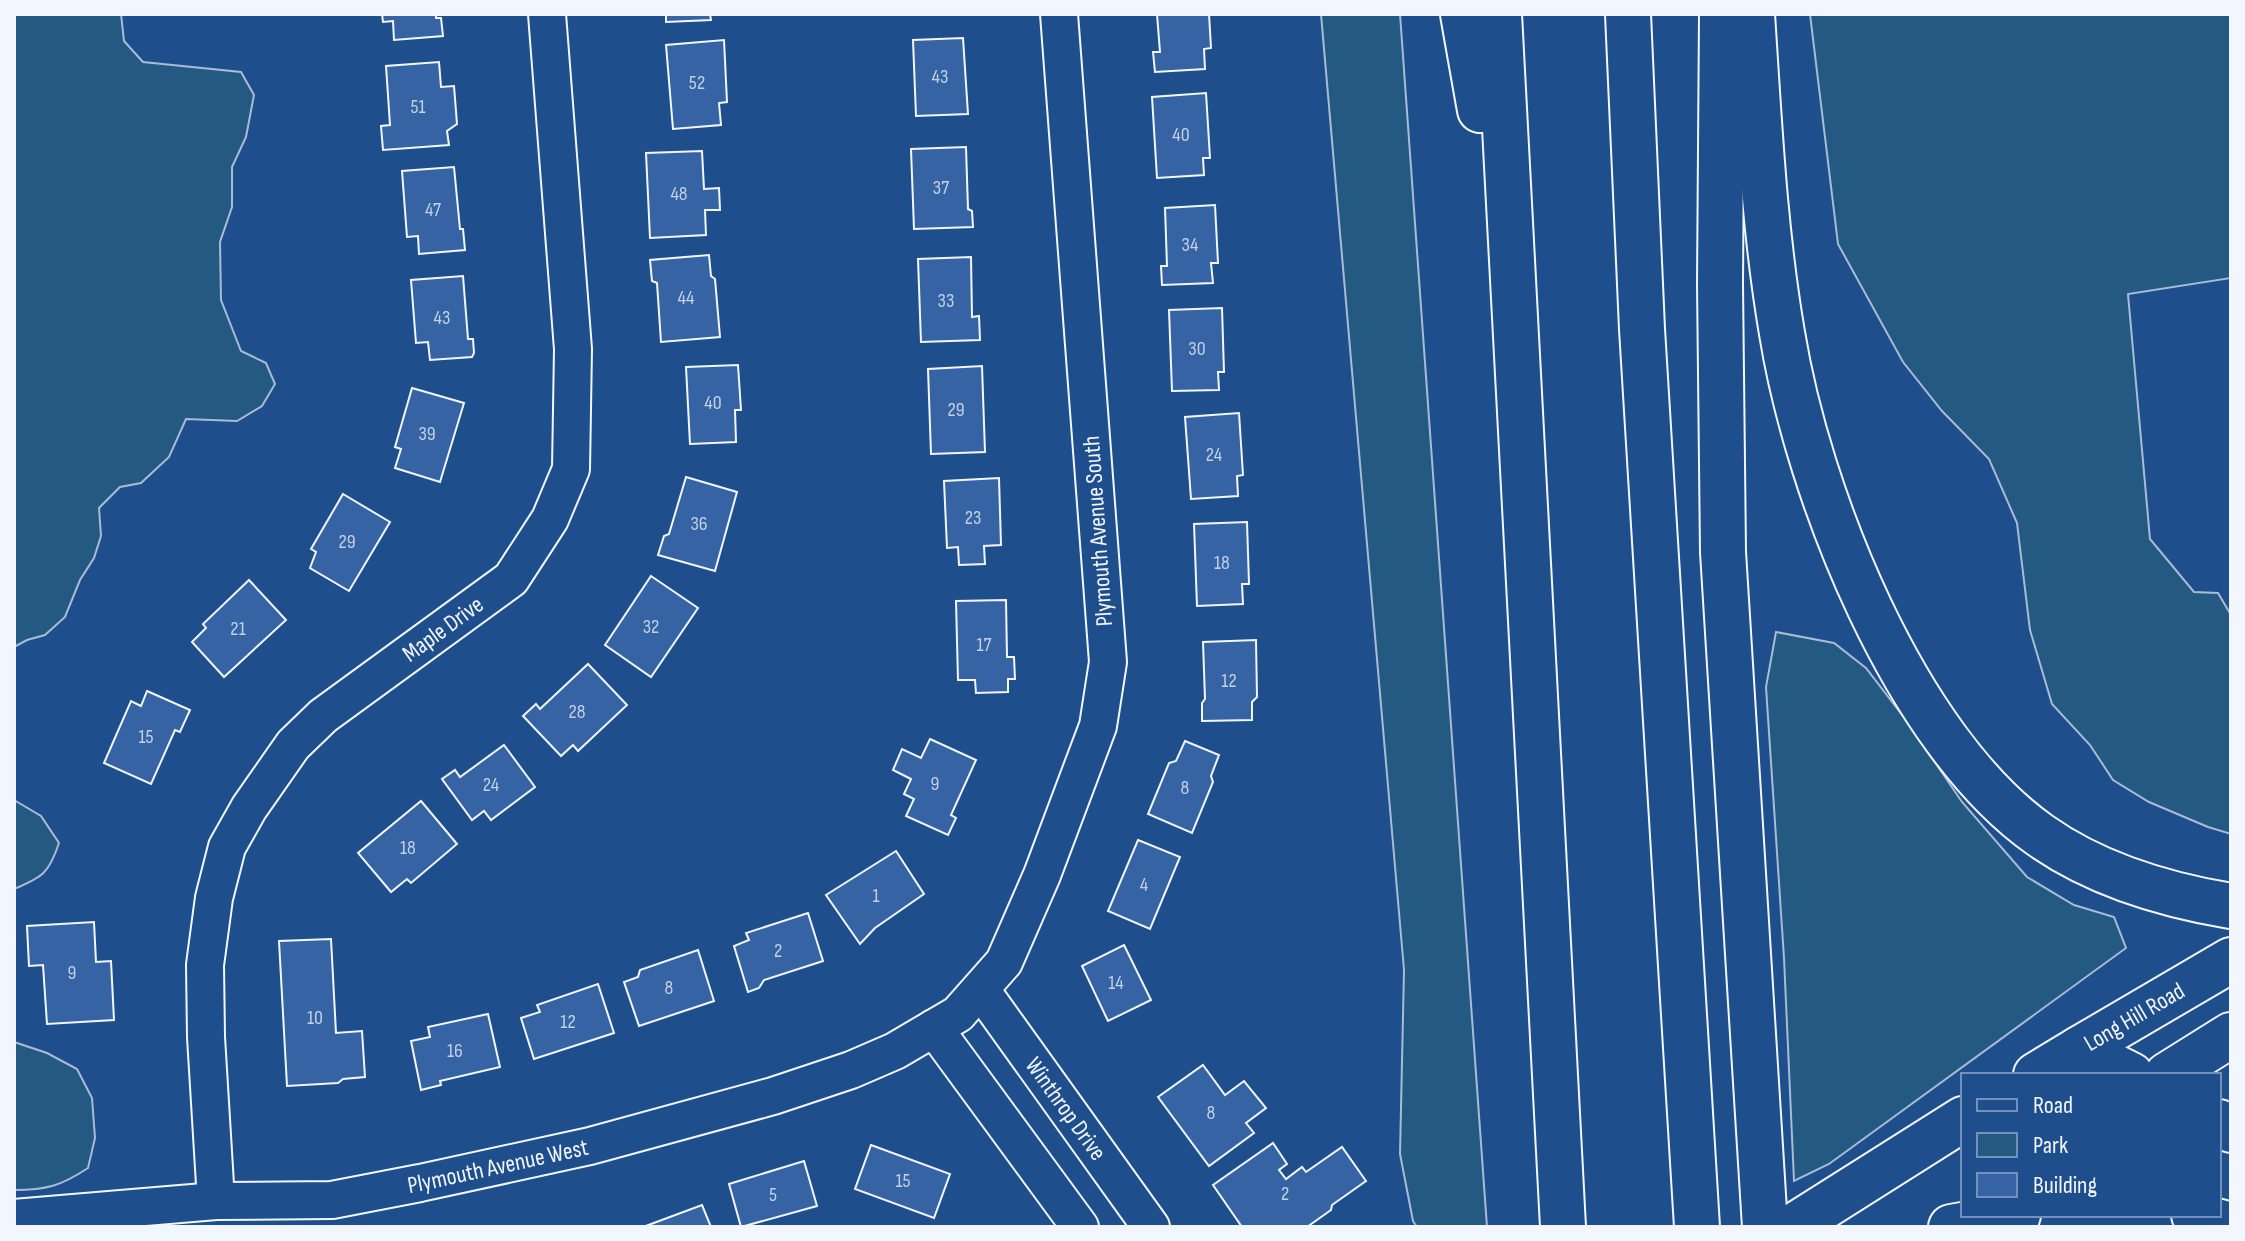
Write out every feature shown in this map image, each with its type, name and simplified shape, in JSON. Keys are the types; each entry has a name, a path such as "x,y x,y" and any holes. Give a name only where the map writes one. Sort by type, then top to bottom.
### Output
{"main road":[{"path":"1463,14 1512,285"},
{"path":"1499,14 1563,1227"},
{"path":"1628,14 1642,329 1697,1227"},
{"path":"1722,14 1720,347 1723,552 1765,1227"},
{"path":"1752,14 1761,144 1782,335 1808,441 1832,518 1883,634 1918,695 1968,767 2010,811 2040,835 2114,875 2191,899 2231,906"},
{"name":"Long Hill Road","path":"2039,1073 2231,960"},
{"path":"2170,1073 2231,1035"},
{"path":"2079,1049 2127,1073"},
{"path":"1792,1227 1961,1120"},
{"path":"1929,1227 1961,1206"},
{"path":"1951,1227 2007,1217"},
{"path":"2201,1217 2231,1225"}],"street":[{"name":"Maple Drive","path":"216,1201 205,965 214,898 227,847 249,808 293,745 323,716 511,579 550,519 571,469 573,349 547,14"},
{"name":"Plymouth Avenue South","path":"958,1011 1004,962 1042,875 1098,726 1108,662 1059,14"},
{"name":"Plymouth Avenue West","path":"14,1218 216,1201 333,1213 773,1096 895,1051 958,1011"},
{"path":"958,1011 1080,1227"},
{"name":"Winthrop Drive","path":"958,1011 1151,1227"}],"green space":[{"path":"14,14 121,14 124,41 143,62 241,72 254,95 246,137 232,167 232,207 220,242 221,300 241,351 266,363 275,384 262,406 237,421 186,419 169,457 141,483 120,487 99,508 101,536 94,558 80,580 65,617 45,635 14,647"},
{"path":"1321,14 1400,14 1487,1227 1417,1227 1413,1221 1400,1154 1404,970"},
{"path":"1810,14 2231,14 2231,278 2128,294 2150,539 2194,592 2218,593 2231,615 2231,834 2149,802 2113,780 2090,745 2052,704 2030,630 2017,523 1989,459 1942,411 1903,362 1838,244"},
{"path":"1776,632 1834,643 1866,668 1962,802 2027,877 2074,905 2114,917 2126,948 1829,1164 1794,1181 1784,958 1766,687"},
{"path":"14,800 41,816 59,843 44,873 14,889"},
{"path":"14,1042 47,1053 77,1069 92,1098 95,1138 88,1168 53,1186 14,1190"}],"building":[{"path":"382,14 436,14 436,18 441,18 443,36 394,40 393,21 383,22"},
{"path":"666,14 710,14 711,20 666,22"},
{"path":"1157,14 1209,14 1211,48 1204,49 1205,69 1155,72 1153,52 1160,52"},
{"path":"963,38 968,114 916,116 913,40"},
{"path":"724,40 727,102 719,103 721,125 673,129 666,45"},
{"path":"439,62 441,87 454,86 457,124 447,131 449,145 383,150 381,126 390,125 386,66"},
{"path":"1206,93 1210,158 1203,158 1204,175 1157,178 1152,97"},
{"path":"966,147 968,209 972,211 973,227 914,229 911,149"},
{"path":"702,151 704,189 719,188 720,210 705,210 706,235 650,238 646,153"},
{"path":"454,167 465,250 419,254 418,236 407,237 402,171"},
{"path":"1215,205 1218,263 1211,263 1213,283 1162,285 1161,266 1167,266 1165,208"},
{"path":"709,255 711,276 715,279 720,337 661,342 657,283 652,281 650,260"},
{"path":"971,257 972,317 979,316 980,340 921,342 918,259"},
{"path":"463,276 468,339 473,339 474,353 472,357 430,360 428,342 416,343 411,280"},
{"path":"1222,308 1224,372 1218,372 1219,390 1172,391 1169,310"},
{"path":"738,365 741,410 735,410 736,442 690,444 686,367"},
{"path":"982,366 985,452 931,454 928,369"},
{"path":"412,388 464,403 440,482 395,468 401,449 395,447"},
{"path":"1239,413 1243,475 1237,476 1238,496 1191,499 1185,417"},
{"path":"686,477 737,492 715,571 658,555 664,536 669,534"},
{"path":"999,478 1001,545 984,546 985,564 959,565 958,547 947,548 944,481"},
{"path":"343,494 390,522 349,591 310,568 316,552 311,549"},
{"path":"1247,522 1249,584 1242,584 1243,604 1197,606 1194,524"},
{"path":"651,576 698,608 651,677 605,645"},
{"path":"249,580 286,620 224,677 192,642 206,628 203,624"},
{"path":"1006,600 1007,657 1014,657 1015,679 1008,679 1008,692 976,693 975,680 958,680 956,601"},
{"path":"1256,640 1257,697 1252,702 1252,720 1202,721 1202,703 1205,699 1203,642"},
{"path":"588,664 627,705 578,751 573,745 561,756 523,716 536,704 540,709"},
{"path":"147,691 190,710 180,732 175,730 151,784 104,763 131,701 141,706"},
{"path":"930,739 976,760 951,815 956,818 948,835 906,816 914,799 904,794 911,779 893,770 902,749 921,758"},
{"path":"1185,741 1219,755 1211,776 1213,782 1192,833 1148,814 1169,763 1176,761"},
{"path":"504,745 535,787 491,820 484,811 472,820 442,779 455,770 460,777"},
{"path":"421,801 457,844 411,883 407,879 391,892 358,853"},
{"path":"1138,840 1180,857 1150,929 1108,911"},
{"path":"896,851 924,894 875,928 860,944 826,895"},
{"path":"808,913 823,961 764,980 759,988 748,992 734,946 749,940 746,933"},
{"path":"94,922 96,962 111,961 114,1020 47,1024 43,965 29,966 27,926"},
{"path":"331,939 336,1033 362,1031 365,1077 343,1079 338,1083 287,1086 279,941"},
{"path":"1124,945 1151,1000 1108,1021 1082,966"},
{"path":"698,950 714,1001 639,1026 624,982 638,977 640,970"},
{"path":"598,984 614,1033 534,1059 521,1018 540,1012 537,1005"},
{"path":"488,1014 500,1067 440,1081 441,1085 421,1090 411,1041 430,1037 428,1027"},
{"path":"1203,1065 1225,1095 1244,1081 1266,1108 1246,1123 1254,1133 1209,1166 1158,1097"},
{"path":"1273,1143 1287,1164 1279,1170 1286,1179 1302,1167 1306,1172 1342,1147 1366,1181 1307,1227 1242,1227 1213,1185"},
{"path":"871,1145 950,1174 934,1218 855,1189"},
{"path":"804,1161 817,1206 741,1227 729,1184"},
{"path":"702,1205 711,1227 643,1227"}]}
